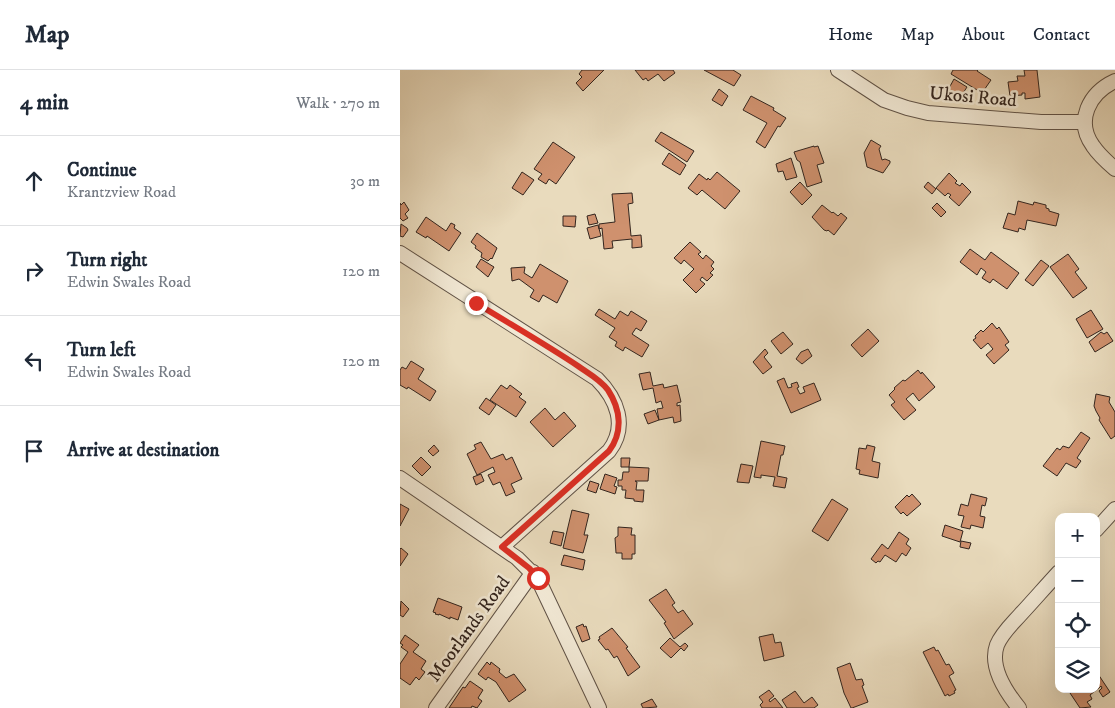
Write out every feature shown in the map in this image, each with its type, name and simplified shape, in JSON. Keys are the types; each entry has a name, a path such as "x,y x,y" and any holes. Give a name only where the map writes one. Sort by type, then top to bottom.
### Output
{"street":[{"name":"Ukosi Road","path":"838,70 884,100 928,113 1040,122 1085,122"},
{"path":"1115,81 1104,86 1095,95 1088,106 1085,122 1086,133 1092,145 1115,169"},
{"path":"400,253 596,379 607,389 617,408 620,428 609,451 502,547"},
{"path":"400,478 502,547 533,572 538,578 599,708"},
{"path":"1100,526 1115,509"},
{"name":"Moorlands Road","path":"436,708 533,572"},
{"path":"1019,708 1007,692 999,676 995,661 997,645 1006,632 1055,577"}],"building":[{"path":"582,70 604,70 583,91 576,83 582,77 579,74"},
{"path":"635,70 673,70 675,73 664,81 658,74 648,81 646,78 643,80"},
{"path":"704,70 733,70 741,75 734,86"},
{"path":"953,70 978,70 991,80 982,93 951,74"},
{"path":"1024,70 1037,70 1040,97 1025,99 1025,93 1010,96 1008,82 1018,81 1017,76 1025,76"},
{"path":"954,79 967,87 960,98 948,90"},
{"path":"719,89 728,96 722,106 712,100"},
{"path":"751,96 774,108 773,110 786,118 780,127 778,126 765,148 756,142 767,123 743,110"},
{"path":"661,132 694,151 687,162 655,141"},
{"path":"871,140 881,146 879,149 882,160 890,161 883,173 867,167 864,153"},
{"path":"553,142 575,157 556,184 549,179 546,184 538,179 542,174 534,169"},
{"path":"818,146 824,163 817,165 822,182 807,187 800,162 797,160 794,152"},
{"path":"669,153 686,165 680,175 662,164"},
{"path":"791,158 797,177 786,180 783,171 778,172 776,164"},
{"path":"522,172 534,180 523,195 512,188"},
{"path":"717,172 740,191 725,209 702,190 697,195 688,188 699,174 710,180"},
{"path":"949,173 957,181 955,183 960,186 962,183 971,192 959,206 949,197 951,195 948,193 945,196 936,188"},
{"path":"800,182 812,195 802,205 790,192"},
{"path":"928,182 936,189 932,194 924,187"},
{"path":"632,193 633,203 628,204 631,236 641,235 642,247 632,248 632,239 612,241 613,248 604,249 602,228 599,229 599,224 615,222 612,194"},
{"path":"1018,201 1033,205 1034,202 1046,205 1049,211 1059,214 1056,226 1027,220 1025,230 1019,228 1018,232 1003,228 1008,213 1015,215"},
{"path":"404,202 409,210 405,214 408,218 403,221 400,218 400,203 401,205"},
{"path":"937,203 946,212 941,217 932,208"},
{"path":"822,205 832,213 838,216 841,213 847,218 834,235 828,230 824,230 812,217"},
{"path":"595,214 598,223 589,225 587,216"},
{"path":"563,216 576,216 575,227 563,226"},
{"path":"426,217 446,231 451,223 461,233 449,251 427,236 426,238 416,232"},
{"path":"401,224 408,230 403,237 400,236"},
{"path":"598,225 601,236 590,239 587,228"},
{"path":"477,233 497,248 492,259 488,261 481,257 482,253 471,242"},
{"path":"690,242 701,252 698,254 703,259 706,255 714,262 711,266 714,269 710,273 713,275 707,281 702,277 700,280 705,284 696,293 683,280 694,269 684,260 681,264 674,258"},
{"path":"970,249 985,260 991,252 1019,273 1007,289 993,279 990,283 982,278 986,272 981,268 977,275 960,262"},
{"path":"1068,254 1079,269 1075,272 1087,288 1073,298 1050,267"},
{"path":"481,259 494,267 488,277 476,267"},
{"path":"1041,260 1049,266 1033,286 1025,280"},
{"path":"540,264 568,281 557,303 543,295 539,302 530,297 534,290 519,279 512,281 511,268 525,267 524,273 532,278"},
{"path":"599,309 615,319 620,311 628,316 631,311 647,321 641,331 636,328 632,334 649,345 642,357 625,347 623,351 615,346 617,342 609,337 615,328 595,315"},
{"path":"1091,310 1103,329 1087,338 1076,319"},
{"path":"992,323 997,329 999,327 1009,342 1005,345 1009,350 994,364 986,355 993,349 988,343 981,349 973,340 981,330 983,332"},
{"path":"868,329 879,341 862,357 851,345"},
{"path":"783,332 793,344 781,354 771,341"},
{"path":"1101,332 1104,334 1107,332 1113,341 1095,352 1089,342"},
{"path":"765,349 768,353 764,357 772,367 763,374 753,362"},
{"path":"808,349 812,356 802,364 796,359 801,352"},
{"path":"411,361 424,369 418,379 436,391 430,401 408,387 407,389 400,385 400,370 402,367 406,369"},
{"path":"918,370 935,387 919,401 913,393 906,399 916,410 904,420 891,405 895,402 889,395 903,380 905,381"},
{"path":"650,372 653,386 663,384 664,388 677,385 681,402 677,403 677,406 680,405 681,421 674,423 673,417 659,420 657,409 663,408 661,401 656,403 653,388 643,390 639,374"},
{"path":"784,378 788,388 792,387 791,384 797,382 800,394 805,392 803,387 814,383 821,400 791,413 777,381"},
{"path":"501,385 507,389 510,385 522,394 519,397 526,402 516,417 490,400"},
{"path":"1096,394 1110,397 1109,402 1115,412 1115,436 1111,439 1099,420 1100,418 1094,406"},
{"path":"486,398 496,405 489,415 479,408"},
{"path":"545,408 555,420 564,412 576,426 553,447 530,422"},
{"path":"655,410 659,420 648,424 644,414"},
{"path":"1081,432 1090,438 1077,458 1081,461 1076,468 1066,463 1057,476 1043,466 1057,448 1060,450 1063,446 1069,448"},
{"path":"761,441 785,446 783,455 781,455 777,476 787,478 785,488 773,486 775,477 761,475 761,478 754,477"},
{"path":"481,442 491,459 503,454 506,460 512,457 522,479 511,484 515,492 506,496 500,482 493,485 488,475 495,472 493,467 477,475 467,454 476,449 474,445"},
{"path":"434,445 439,451 433,456 428,451"},
{"path":"867,445 875,447 872,461 880,463 878,478 859,474 860,470 856,469 859,448 866,449"},
{"path":"421,457 431,467 422,476 412,466"},
{"path":"621,458 630,458 629,467 621,467"},
{"path":"741,464 753,466 749,483 737,482"},
{"path":"629,467 649,468 648,481 635,481 637,482 636,490 644,490 643,502 625,498 626,490 622,490 622,486 618,486 618,480 622,480 623,472 629,472"},
{"path":"481,474 484,481 476,485 473,477"},
{"path":"605,474 617,478 614,486 617,487 615,494 600,489"},
{"path":"590,481 599,484 596,493 587,490"},
{"path":"912,494 921,504 907,516 903,512 901,514 895,507 907,495 909,497"},
{"path":"971,494 987,498 985,506 982,505 980,516 985,517 983,528 971,525 970,529 961,527 964,516 958,515 961,504 968,506"},
{"path":"832,499 848,509 828,541 812,531"},
{"path":"400,504 409,509 400,526"},
{"path":"572,510 589,514 584,535 588,535 583,553 563,548"},
{"path":"945,525 963,531 960,542 942,536"},
{"path":"618,527 632,528 631,535 635,535 635,554 632,554 632,559 622,559 622,553 616,553 615,538 618,536"},
{"path":"553,531 564,533 561,546 550,543"},
{"path":"899,532 909,539 906,544 911,548 906,556 902,553 896,562 885,555 880,562 876,563 871,559 882,544 888,549"},
{"path":"961,541 971,543 969,549 960,547"},
{"path":"400,549 408,554 400,566"},
{"path":"564,555 585,560 583,570 561,565"},
{"path":"666,589 675,603 672,605 678,613 683,610 693,624 674,639 664,623 666,622 649,600"},
{"path":"438,598 462,607 458,620 433,612"},
{"path":"401,601 409,609 403,617 400,615"},
{"path":"583,624 584,627 586,626 590,639 582,642 576,627"},
{"path":"612,628 628,647 626,648 640,667 628,676 617,656 614,658 598,640 600,639 599,637"},
{"path":"773,634 775,643 781,642 784,656 764,661 759,637"},
{"path":"405,635 419,645 413,652 426,661 421,669 425,672 419,680 416,677 410,685 400,678 400,664 408,652 401,647 403,645 400,643"},
{"path":"670,638 680,647 685,643 688,646 684,651 681,648 671,658 660,648"},
{"path":"934,647 936,651 938,650 946,665 949,664 954,673 949,676 956,690 954,691 955,693 949,696 948,694 945,696 923,652"},
{"path":"487,662 490,665 491,662 500,669 499,672 506,678 514,674 526,690 509,702 496,682 488,677 486,680 478,674"},
{"path":"850,663 856,680 862,679 864,685 862,686 868,702 852,708 844,693 837,668"},
{"path":"1100,677 1110,692 1103,697 1100,692"},
{"path":"470,681 483,690 478,698 482,701 477,708 472,706 471,708 449,708 463,687 465,688"},
{"path":"769,690 774,696 769,700 770,702 775,698 783,708 762,708 760,705 763,702 759,697"},
{"path":"795,691 804,703 812,697 818,705 814,708 787,708 782,700"},
{"path":"1070,693 1092,693 1090,695 1092,699 1087,702 1091,707 1080,708"},
{"path":"652,699 657,707 643,708 641,704"}],"route":[{"path":"476,303 569,360 596,379 607,389 617,408 620,428 609,451 502,547 529,568 538,578"}]}
